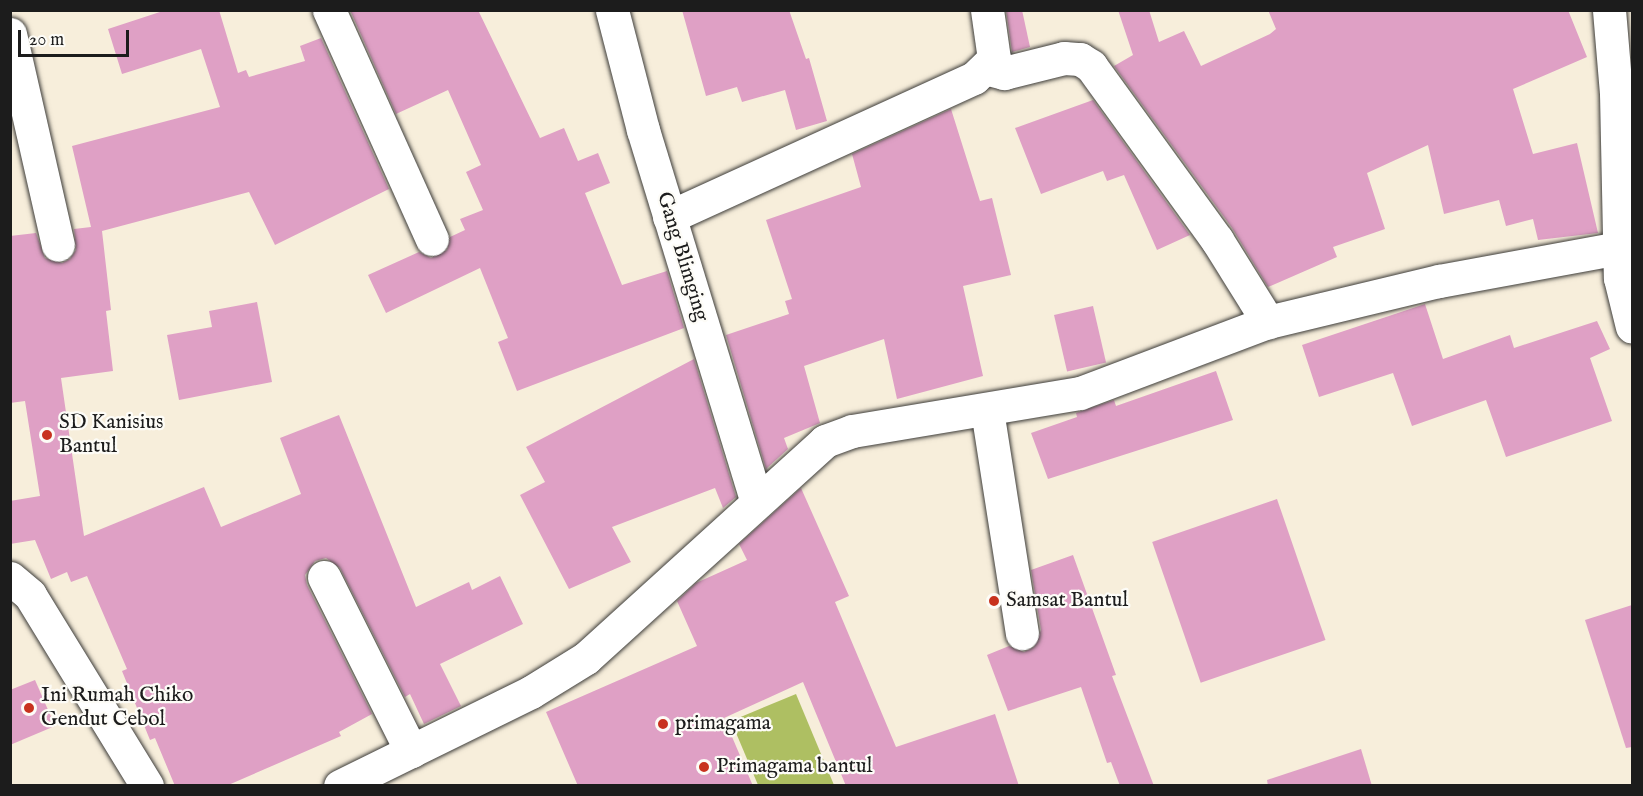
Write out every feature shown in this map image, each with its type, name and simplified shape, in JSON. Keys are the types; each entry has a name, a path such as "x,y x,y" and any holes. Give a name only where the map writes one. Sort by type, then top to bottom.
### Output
{"street":[{"path":"329,10 432,239"},
{"name":"Gang Blimging","path":"612,10 669,217 757,502"},
{"path":"669,217 956,89 994,59 995,49 987,10"},
{"path":"1609,10 1625,209 1619,248 1620,278 1632,327"},
{"path":"10,34 58,245"},
{"path":"985,68 1004,73 1064,58 1080,59 1090,66 1197,211 1268,322"},
{"path":"340,786 531,692 586,658 812,450 837,436 1080,393 1268,322 1439,281 1619,248"},
{"path":"987,410 1022,633"},
{"path":"324,577 411,751"},
{"path":"10,578 30,595 147,786"}],"green space":[{"path":"796,694 834,785 758,785 731,721"}],"building":[{"path":"166,10 219,10 238,73 246,70 249,77 305,61 300,46 321,38 389,189 275,245 249,192 102,231 111,310 106,311 113,371 61,378 84,536 204,487 221,527 301,494 280,438 339,415 416,607 469,582 472,590 500,576 523,624 440,664 461,706 424,724 410,694 405,697 340,568 326,558 315,561 305,575 307,585 372,714 339,732 341,736 226,786 175,786 155,738 150,740 122,671 127,669 87,576 71,582 67,572 51,579 35,540 10,544 10,501 40,496 25,401 10,403 10,236 36,233 45,258 62,263 70,259 76,250 74,229 91,227 72,146 220,107 201,49 122,74 108,29"},
{"path":"350,10 478,10 540,138 564,128 578,161 598,153 610,183 585,193 622,285 667,271 684,328 517,391 498,342 508,338 480,268 386,313 368,275 419,252 431,258 447,250 450,237 465,230 460,219 483,210 466,172 481,165 448,90 396,114"},
{"path":"682,10 789,10 806,59 809,58 827,121 796,130 785,90 742,102 737,87 706,96"},
{"path":"1006,10 1022,10 1030,47 1012,52"},
{"path":"1118,10 1149,10 1159,42 1184,31 1201,66 1270,34 1276,29 1268,10 1568,10 1587,57 1513,89 1533,154 1577,143 1598,233 1538,240 1533,219 1506,226 1499,200 1444,214 1428,145 1367,173 1385,229 1333,247 1337,257 1268,287 1232,228 1114,66 1133,55"},
{"path":"1093,100 1190,235 1157,250 1124,175 1107,181 1103,171 1041,194 1015,128"},
{"path":"951,109 980,201 992,198 1011,275 963,286 983,376 897,399 884,339 804,366 820,423 784,438 788,449 766,469 726,335 789,314 785,301 792,299 766,220 861,187 852,154"},
{"path":"257,302 272,382 179,400 167,335 212,327 209,311"},
{"path":"1425,304 1443,359 1510,335 1514,348 1597,321 1610,349 1590,358 1612,421 1506,457 1486,400 1412,426 1393,373 1319,397 1302,345"},
{"path":"1093,306 1106,363 1067,372 1054,315"},
{"path":"694,359 736,497 723,508 715,488 612,527 631,562 569,589 520,495 545,482 526,447"},
{"path":"1216,371 1233,420 1048,479 1031,433 1077,417 1076,413 1114,400 1116,406"},
{"path":"801,488 849,596 835,602 896,747 995,714 1019,786 846,786 803,682 724,718 753,786 578,786 546,712 697,646 677,601 696,583 747,560 739,544"},
{"path":"1277,499 1326,640 1201,683 1152,542"},
{"path":"1073,555 1116,675 1112,676 1154,786 1120,786 1111,762 1107,763 1081,687 1008,711 987,655 1009,646 1024,652 1034,647 1041,630 1031,570"},
{"path":"1632,605 1632,747 1626,748 1585,620"},
{"name":"Ini Rumah Chiko Gendut Cebol","path":"35,680 55,726 10,745 10,690"},
{"path":"1361,749 1372,786 1268,786 1267,780"}],"place":[{"name":"SD Kanisius Bantul","path":"47,435"},
{"name":"Samsat Bantul","path":"994,601"},
{"name":"Ini Rumah Chiko Gendut Cebol","path":"29,708"},
{"name":"primagama","path":"663,724"},
{"name":"Primagama bantul","path":"704,767"}]}
